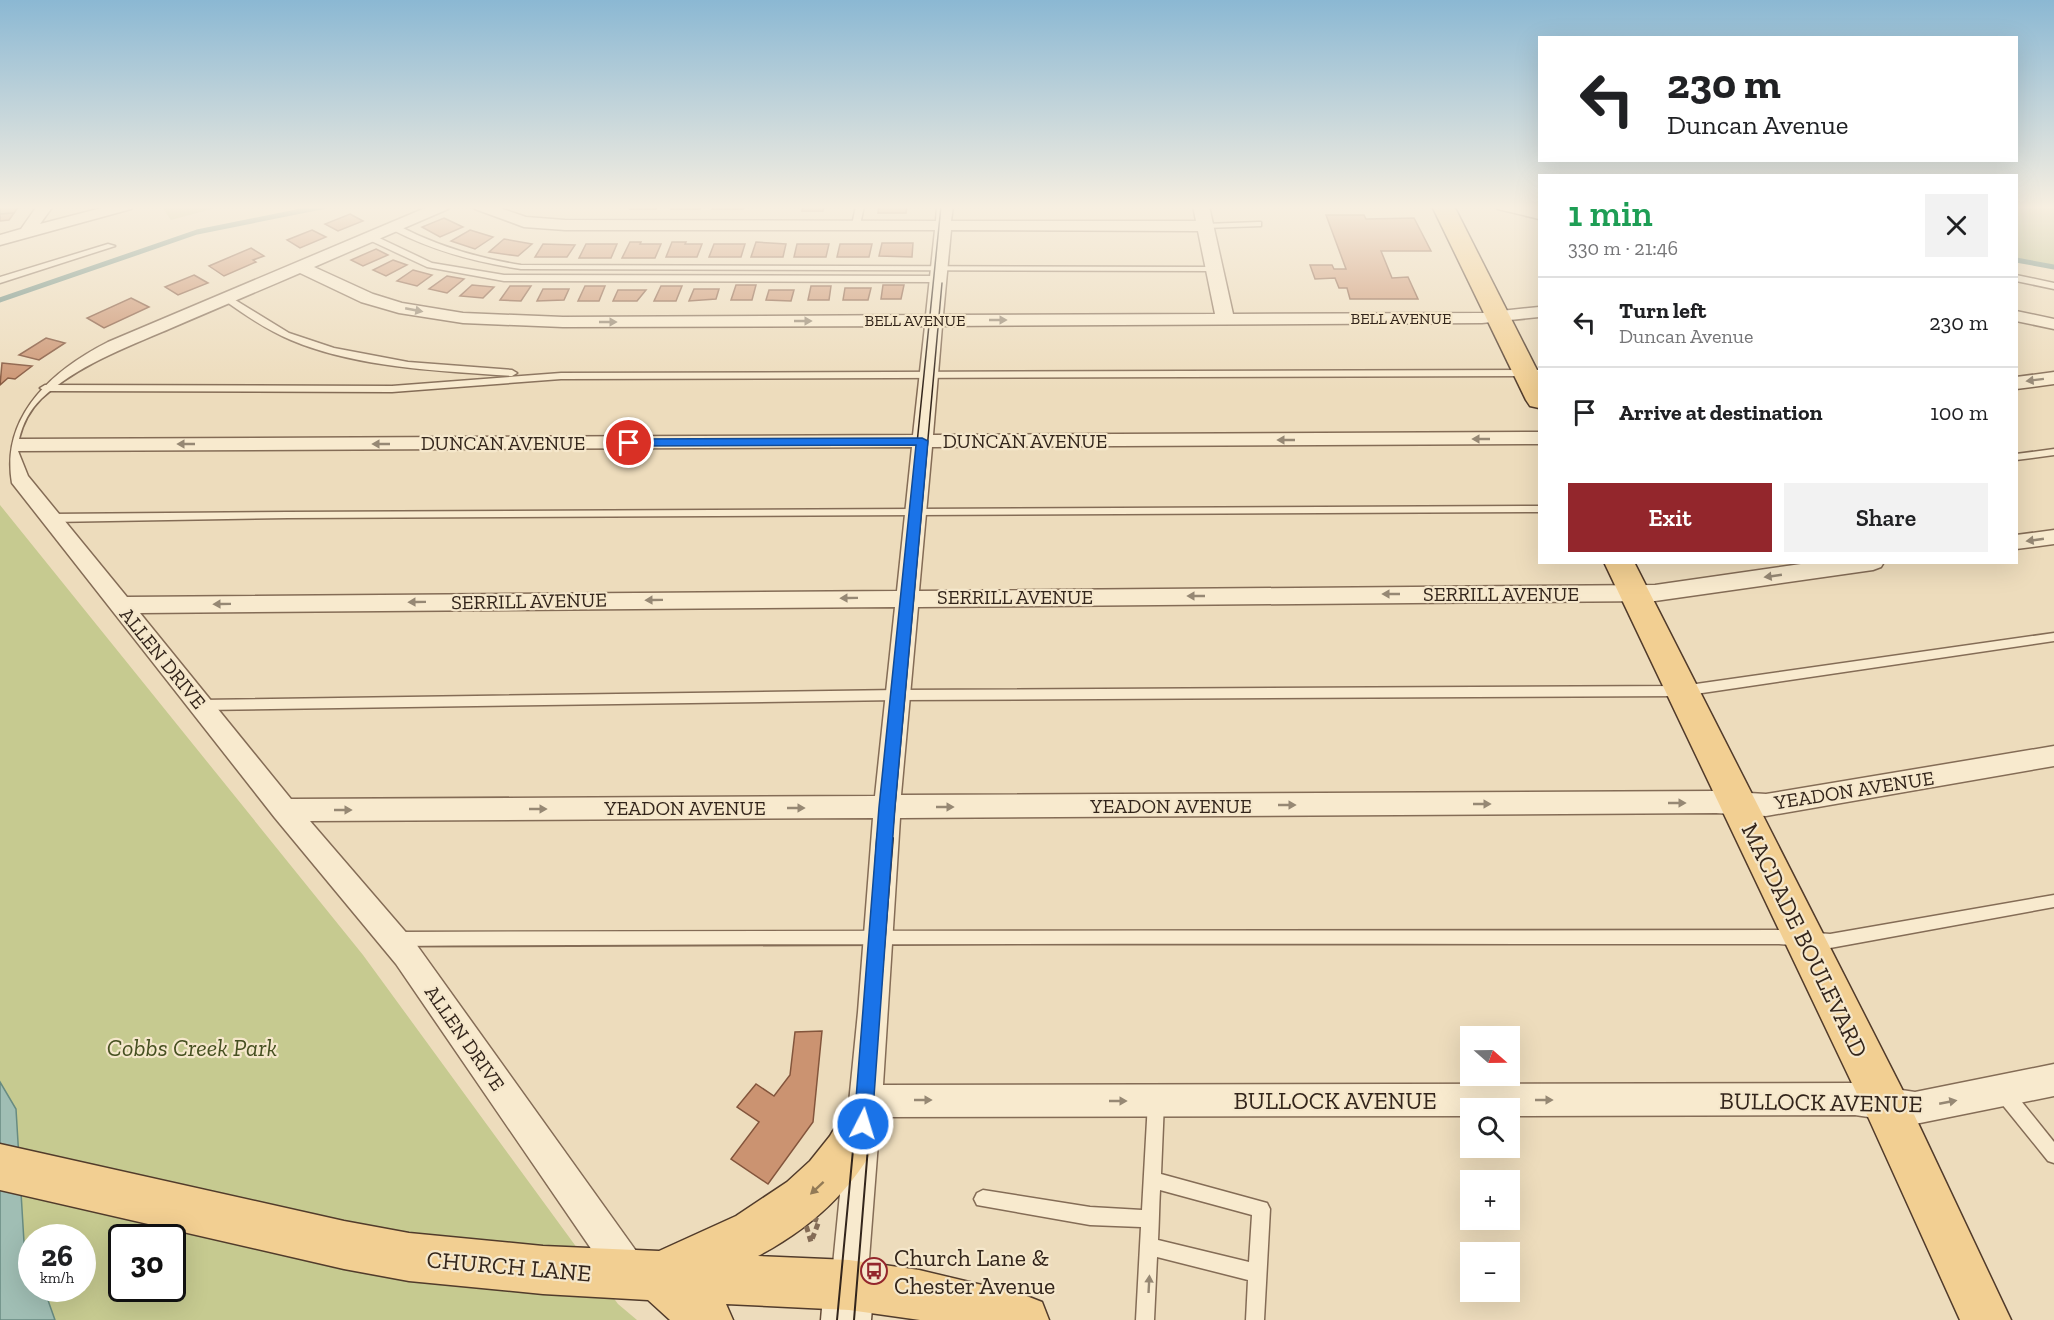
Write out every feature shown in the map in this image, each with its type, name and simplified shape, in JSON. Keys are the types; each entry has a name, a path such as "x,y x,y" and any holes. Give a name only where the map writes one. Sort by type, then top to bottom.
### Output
{"main road":[{"path":"1474,268 1498,316 1533,374 1538,396"},
{"name":"MACDADE BOULEVARD","path":"1620,564 1885,1103 1986,1320"},
{"path":"645,1275 725,1248 777,1220 817,1190 844,1159 864,1112"},
{"name":"CHURCH LANE","path":"0,1167 344,1245 409,1257 543,1270 645,1275 847,1303 919,1295 1013,1319"},
{"path":"645,1275 708,1320"}],"street":[{"path":"7,445 14,421 35,395 74,367 114,346 300,268"},
{"name":"BELL AVENUE","path":"302,268 335,285 391,305 440,315 477,319 618,322 1226,319 1498,316 1538,312"},
{"path":"847,1303 887,807 939,268"},
{"path":"1215,269 1226,319"},
{"path":"2018,318 2054,324"},
{"path":"2018,383 2054,378"},
{"name":"DUNCAN AVENUE","path":"7,445 1538,438"},
{"name":"ALLEN DRIVE","path":"7,445 19,478 284,810 394,939 645,1275"},
{"path":"2018,542 2054,537"},
{"name":"SERRILL AVENUE","path":"120,605 1634,593 1662,592 1859,564"},
{"name":"YEADON AVENUE","path":"284,810 1738,803 1766,805 2054,756"},
{"name":"BULLOCK AVENUE","path":"864,1112 1156,1101 1855,1099 1915,1108 2054,1080"}],"lane":[{"path":"0,280 40,268"},
{"path":"445,268 504,278 1215,269"},
{"path":"563,268 938,273"},
{"path":"2018,278 2054,286"},
{"path":"227,298 281,332 306,342 362,357 430,366 561,376"},
{"path":"45,388 392,388 561,376 1533,374"},
{"path":"2018,457 2054,452"},
{"path":"51,518 1538,509"},
{"path":"201,705 898,695 1682,691 2054,637"},
{"path":"394,939 878,936 1779,937 1830,941 2054,901"},
{"path":"2003,1091 2054,1155"},
{"path":"1145,1320 1154,1180 1156,1101"},
{"path":"1154,1180 1261,1209 1255,1320"},
{"path":"983,1199 1090,1216 1152,1219"},
{"path":"1150,1248 1257,1273"}],"green space":[{"name":"Cobbs Creek Park","path":"0,505 363,955 618,1304 637,1320 0,1320"}],"water":[{"path":"0,1082 16,1109 23,1224 18,1224 18,1302 49,1302 55,1320 0,1320"}],"building":[{"path":"211,268 243,268 224,276"},
{"path":"378,268 402,268 386,276 373,270"},
{"path":"1311,268 1388,268 1392,278 1408,277 1418,299 1350,299 1347,288 1339,288 1335,278 1315,279"},
{"path":"413,270 432,275 417,286 397,281"},
{"path":"194,275 208,283 178,295 165,287"},
{"path":"447,276 464,279 447,293 429,289"},
{"path":"472,285 494,287 483,298 460,296"},
{"path":"736,285 756,285 752,300 731,300"},
{"path":"883,285 904,285 901,299 881,299"},
{"path":"510,286 531,286 521,301 500,300"},
{"path":"585,286 605,286 599,301 578,301"},
{"path":"661,286 682,286 676,301 654,301"},
{"path":"811,286 831,286 829,300 808,300"},
{"path":"845,288 871,288 868,300 843,300"},
{"path":"543,289 569,289 564,300 537,301"},
{"path":"694,289 719,289 716,299 689,301"},
{"path":"618,290 646,290 637,301 613,301"},
{"path":"769,290 794,290 791,301 766,300"},
{"path":"131,298 149,307 104,328 87,318"},
{"path":"46,338 65,343 39,360 19,355"},
{"path":"2,363 32,366 15,379 8,378 0,385"},
{"path":"822,1031 813,1122 768,1184 731,1159 759,1122 737,1107 756,1084 774,1096 790,1075 795,1032"}],"waterway":[{"path":"0,300 94,268"}],"tram line":[{"path":"877,839 935,268"},
{"path":"892,839 942,283"},
{"path":"837,1320 866,1012 877,838"},
{"path":"854,1320 893,838"}],"place":[{"name":"Church Lane & Chester Avenue","path":"874,1271"}],"route":[{"path":"629,443 922,441 887,807 863,1124"}]}
